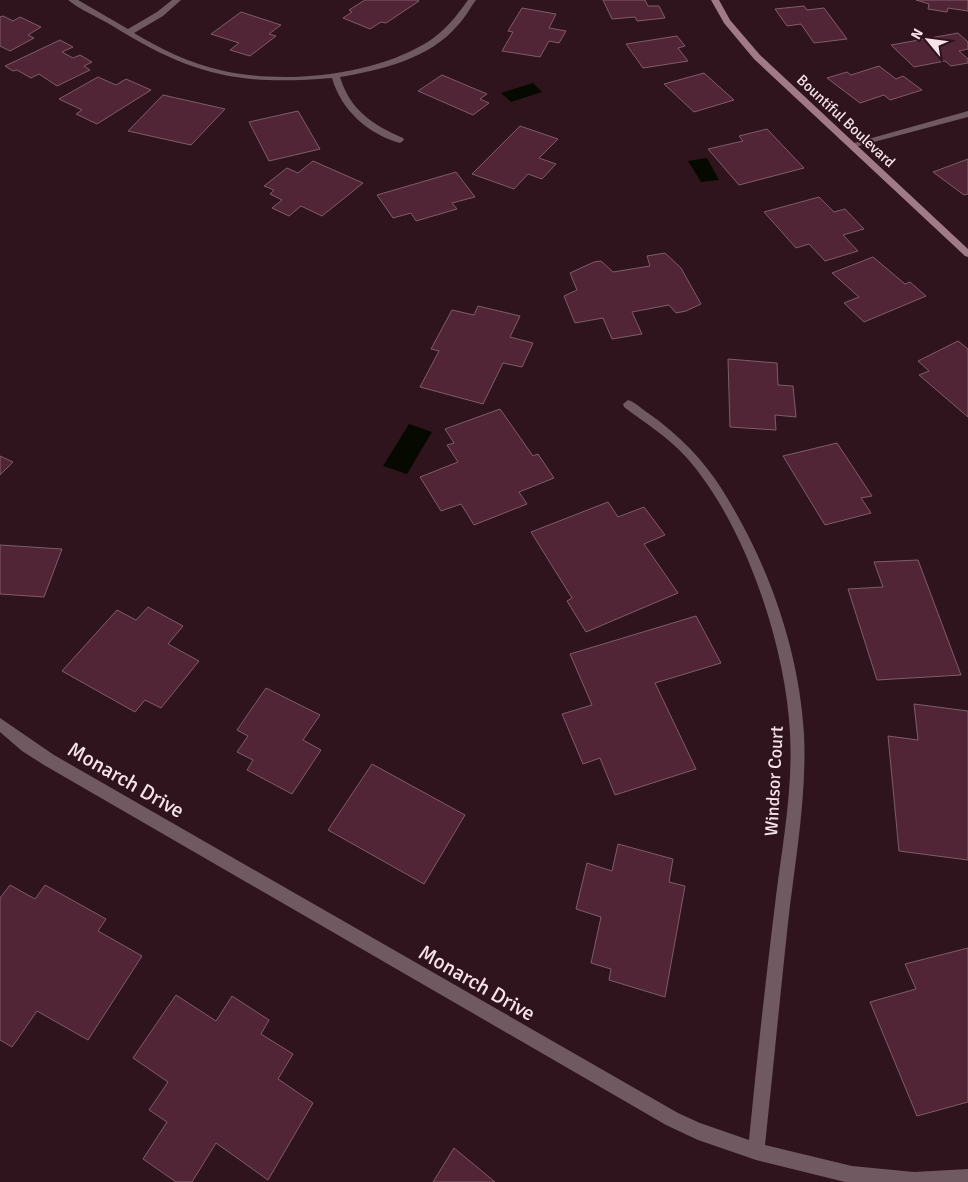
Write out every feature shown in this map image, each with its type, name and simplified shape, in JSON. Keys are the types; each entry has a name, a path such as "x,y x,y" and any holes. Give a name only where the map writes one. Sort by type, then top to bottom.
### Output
{"main road":[{"name":"Bountiful Boulevard","path":"715,0 740,39 968,254"}],"street":[{"path":"72,0 182,61 226,74 280,79 335,76 376,66 423,48 456,24 472,0"},
{"path":"129,32 160,14 177,0"},
{"path":"335,76 340,90 356,116 367,125 400,140"},
{"path":"851,145 968,114"},
{"name":"Windsor Court","path":"628,404 674,439 690,455 720,497 740,533 761,581 778,628 791,677 797,734 795,794 756,1151"},
{"name":"Monarch Drive","path":"0,724 27,746 49,760 653,1109 698,1131 756,1151 852,1175 914,1181 968,1178"}],"shaded area":[{"path":"533,83 542,92 511,102 501,93"},
{"path":"707,158 719,180 701,182 688,161"},
{"path":"409,424 432,432 407,474 383,466"}],"building":[{"path":"365,0 419,1 386,23 381,22 370,29 343,18 352,12 349,10"},
{"path":"603,0 645,0 648,6 659,6 665,18 637,21 635,17 612,19"},
{"path":"916,0 968,0 968,11 948,8 947,12 928,9 929,4"},
{"path":"804,6 807,10 824,8 847,39 814,43 801,24 787,26 775,9"},
{"path":"522,8 556,14 549,28 566,31 559,43 549,41 540,57 502,51 513,32 508,31"},
{"path":"241,12 281,25 269,34 276,36 250,56 230,50 239,43 211,34"},
{"path":"3,16 13,21 20,17 41,27 28,35 34,38 10,51 0,46 0,17"},
{"path":"958,33 968,42 968,49 959,51 968,59 968,63 951,66 945,61 914,67 891,45"},
{"path":"677,36 685,46 678,48 688,61 643,68 626,44"},
{"path":"60,40 73,47 62,52 73,58 80,55 92,62 84,66 90,70 57,86 39,74 31,78 5,66"},
{"path":"879,66 896,79 903,76 922,90 890,100 884,95 860,103 827,78 847,72 851,75"},
{"path":"704,73 734,100 694,112 664,84"},
{"path":"442,75 487,94 480,99 489,103 473,115 418,91"},
{"path":"98,77 116,85 126,79 151,90 97,124 76,114 82,110 59,99"},
{"path":"163,95 225,109 191,145 128,131"},
{"path":"298,111 320,149 269,161 249,122"},
{"path":"520,126 558,139 539,158 556,164 542,179 528,174 514,189 472,174"},
{"path":"767,129 804,168 739,185 708,149 743,141 739,136"},
{"path":"968,159 968,194 964,195 933,172"},
{"path":"313,161 363,183 322,216 301,206 289,216 272,208 282,200 270,194 274,190 264,186 287,168 298,173"},
{"path":"456,172 475,197 452,203 457,209 416,221 411,213 393,218 377,195"},
{"path":"819,197 834,212 845,209 864,229 843,235 858,251 825,261 809,244 796,248 764,212"},
{"path":"665,253 681,268 701,304 686,311 676,313 669,305 632,312 642,334 612,339 603,318 575,323 564,296 577,290 570,273 594,262 601,261 613,272 650,266 647,256"},
{"path":"873,257 905,284 910,282 926,296 864,322 844,303 859,297 832,273"},
{"path":"478,306 520,316 510,337 533,343 522,367 503,363 483,404 420,387 439,351 431,349 452,310 474,315"},
{"path":"958,341 968,349 968,417 919,375 929,371 918,361"},
{"path":"728,359 777,363 778,385 793,386 796,417 775,415 776,430 730,427"},
{"path":"500,409 533,456 538,454 554,478 519,492 527,504 474,525 461,504 441,511 420,477 458,462 447,445 454,443 445,429"},
{"path":"837,443 872,496 861,498 871,513 825,525 783,456"},
{"path":"0,456 13,462 0,475"},
{"path":"608,502 618,517 644,507 665,535 644,544 678,593 586,632 567,601 572,598 531,532"},
{"path":"0,545 62,549 44,597 0,594"},
{"path":"918,560 961,675 877,680 848,589 883,587 874,562"},
{"path":"148,607 183,626 168,644 199,661 161,708 145,700 135,712 62,671 117,610 136,620"},
{"path":"696,616 721,663 655,683 696,769 615,795 600,758 583,764 562,714 592,705 570,654"},
{"path":"266,688 320,715 303,740 321,750 292,794 247,770 253,760 237,752 248,736 237,730"},
{"path":"914,704 968,711 968,860 899,851 888,736 918,740"},
{"path":"372,764 465,815 424,884 328,830"},
{"path":"618,844 673,859 669,882 685,886 665,997 609,980 611,969 591,963 601,917 576,909 587,863 612,871"},
{"path":"10,885 35,899 45,885 106,919 98,931 142,956 88,1040 37,1011 12,1047 0,1040 0,898"},
{"path":"968,948 968,1102 917,1116 870,1002 916,989 905,964"},
{"path":"176,995 216,1021 232,996 269,1020 261,1034 293,1054 278,1079 313,1103 268,1180 216,1143 192,1182 176,1182 143,1159 167,1122 149,1110 168,1082 133,1058"},
{"path":"454,1148 495,1182 433,1182"}]}
